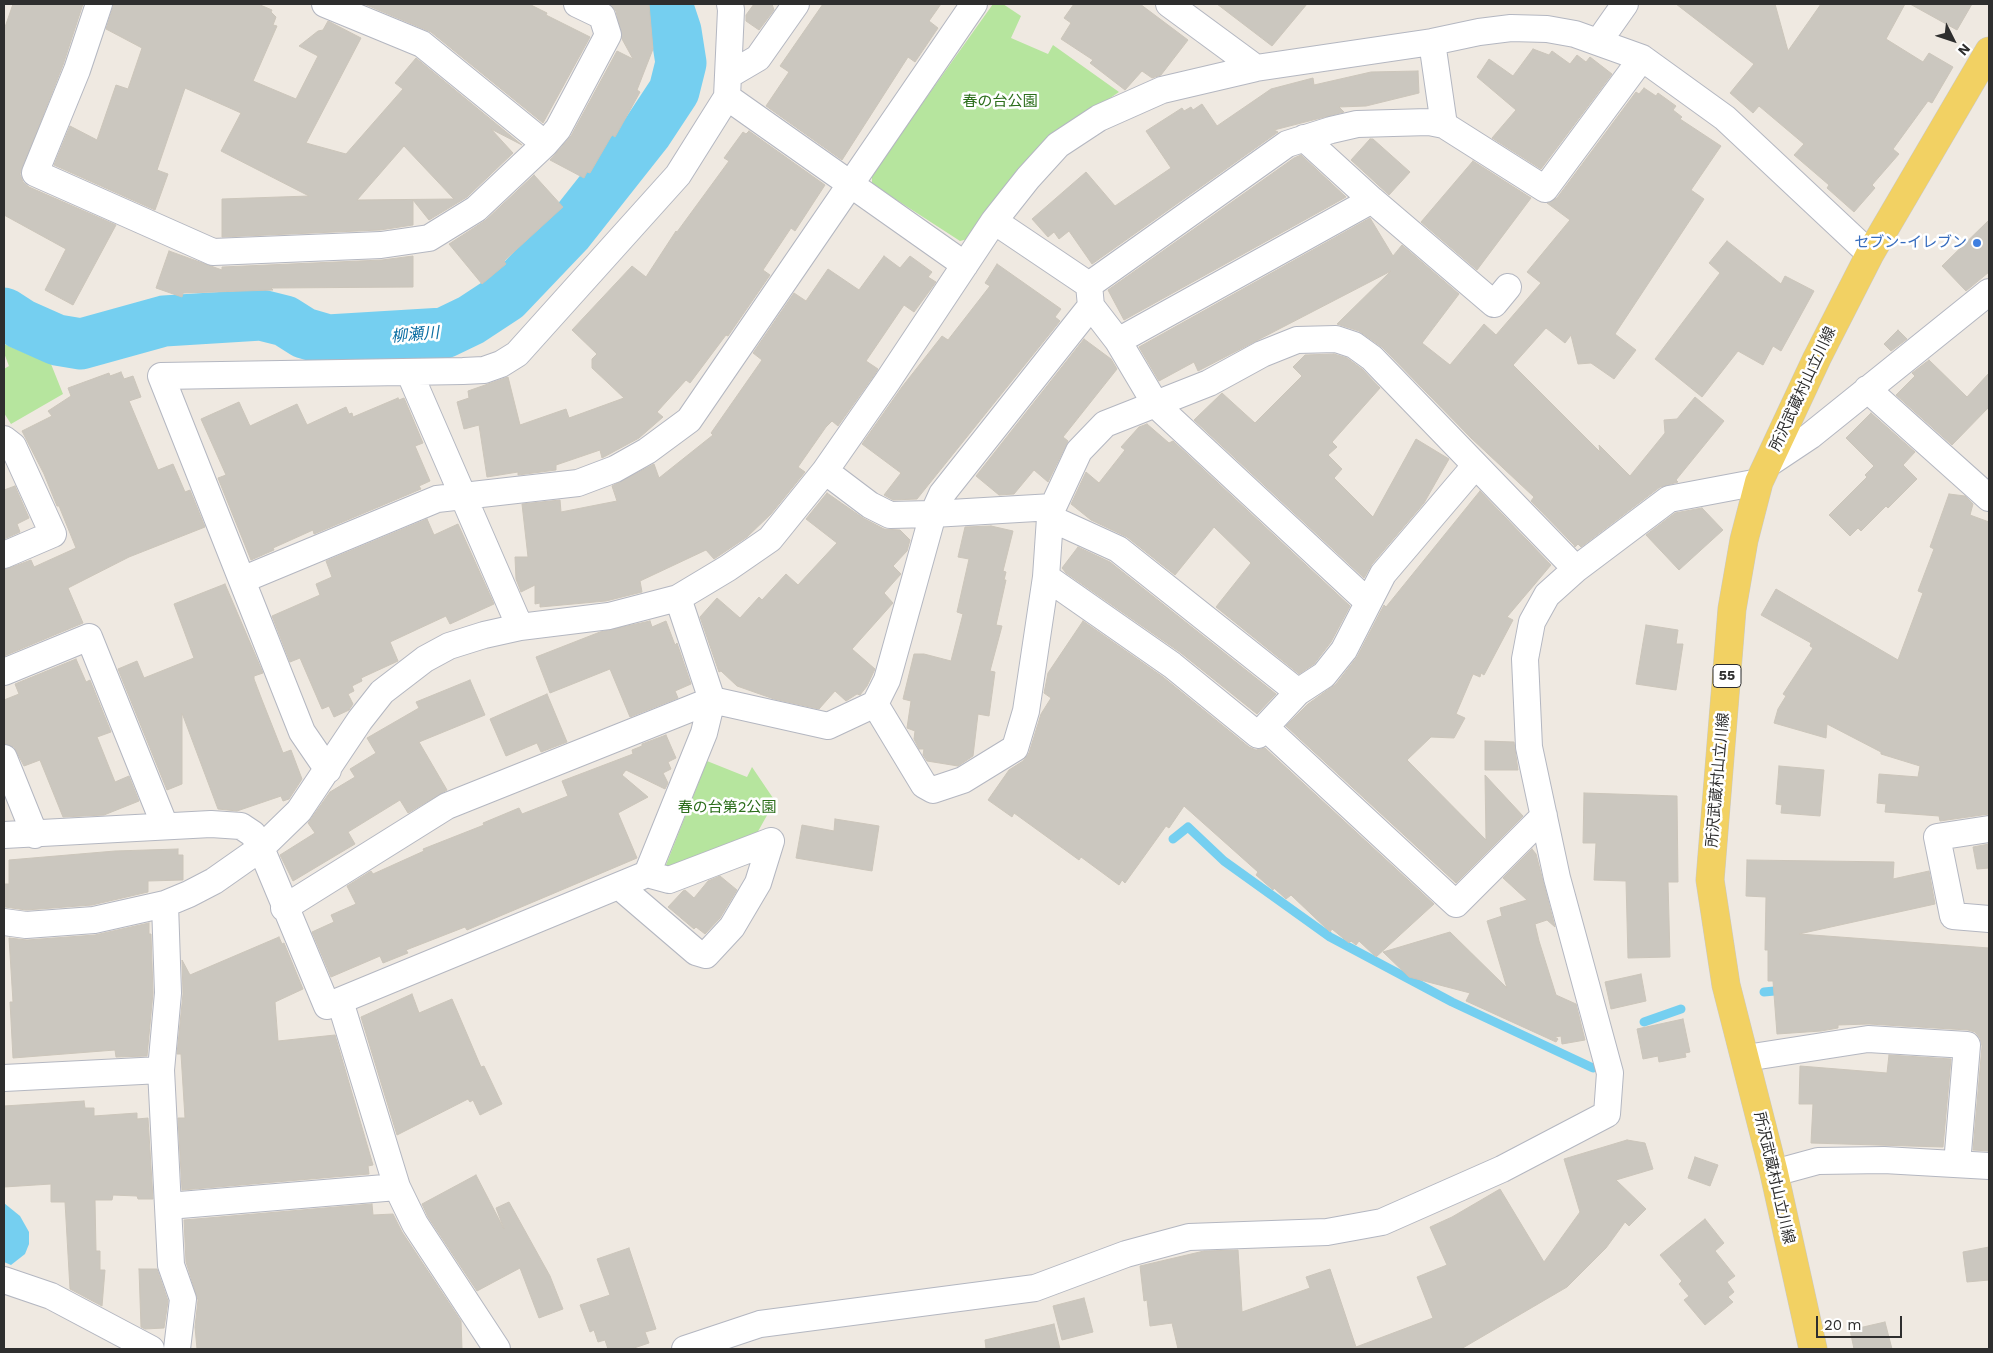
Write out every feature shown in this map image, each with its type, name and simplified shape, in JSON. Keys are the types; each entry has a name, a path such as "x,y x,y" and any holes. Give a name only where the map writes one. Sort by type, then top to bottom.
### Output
{"main road":[{"name":"所沢武蔵村山立川線","path":"1813,1349 1774,1173 1726,985 1710,880 1732,610 1744,540 1764,473 1817,358 1870,254 1989,51"}],"street":[{"path":"99,4 77,70 35,173 213,252 381,245 430,238 476,209 545,144 558,129 608,35 602,16 577,4"},
{"path":"325,4 422,44 545,144"},
{"path":"728,86 730,4"},
{"path":"328,770 302,732 161,376 410,374 484,370 501,364 517,354 678,175 728,86 758,58 796,4"},
{"path":"242,580 438,499 578,483 615,469 647,451 689,420 974,4"},
{"path":"1170,4 1256,68"},
{"path":"1599,41 1625,4"},
{"path":"4,922 26,925 94,920 165,904 214,881 261,848 299,811 360,720 382,692 406,673 449,646 484,635 520,627 609,616 678,598 728,568 770,539 825,471 994,222 1028,178 1058,145 1099,118 1162,90 1256,68 1432,42 1511,28 1547,29 1599,41 1642,58 1725,118 1870,254"},
{"path":"1432,42 1444,125"},
{"path":"284,908 447,806 712,700 828,726 875,704 887,680 933,514 942,494 1090,295 1288,144 1357,124 1429,122 1444,125 1545,189 1642,58"},
{"path":"728,86 850,186 965,265"},
{"path":"1304,138 1372,200 1494,304 1508,287"},
{"path":"1118,341 1372,200"},
{"path":"994,222 1090,295 1156,405 1368,602"},
{"path":"685,1349 760,1324 1035,1288 1126,1254 1189,1237 1327,1232 1382,1222 1502,1169 1607,1114 1610,1073 1557,878 1529,747 1525,659 1532,622 1547,595 1576,569 1669,499 1764,473 1867,388 1989,292"},
{"path":"875,704 924,785 933,790 963,780 1015,748 1026,711 1046,577 1051,512 1079,451 1105,424 1209,383 1262,354 1297,340 1336,339 1354,345 1372,358 1576,569"},
{"path":"410,374 520,627"},
{"path":"1867,388 1989,498"},
{"path":"4,439 13,446 53,534 4,555"},
{"path":"1046,577 1172,665 1258,735 1298,692 1324,675 1344,650 1382,574 1475,466"},
{"path":"825,471 870,505 890,515 1051,512 1118,548 1298,692"},
{"path":"648,874 704,733 712,700 678,598"},
{"path":"4,672 89,637 165,826"},
{"path":"1266,728 1456,904 1544,816"},
{"path":"4,758 34,835"},
{"path":"4,835 34,835 211,824 241,826 253,834 261,848 284,908 327,1006 648,874 669,880 771,841 758,883 732,927 706,954 696,952 619,886"},
{"path":"1989,829 1937,837 1953,916 1989,919"},
{"path":"165,904 168,993 162,1070 171,1265 183,1299 177,1349"},
{"path":"340,1001 397,1186 415,1224 497,1349"},
{"path":"1746,1058 1868,1039 1967,1045 1957,1164"},
{"path":"4,1078 162,1070"},
{"path":"1774,1173 1818,1160 1884,1160 1989,1166"},
{"path":"168,1206 397,1186"},
{"path":"4,1280 51,1296 151,1349"}],"green space":[{"name":"春の台公園","path":"993,4 1003,4 1021,16 1011,38 1048,54 1053,45 1119,92 1091,111 968,239 960,241 872,184 872,174"},
{"path":"4,344 51,364 63,394 11,424 4,413 4,369 9,366 4,353"},
{"name":"春の台第2公園","path":"707,761 747,777 752,767 775,801 756,835 664,870"}],"water":[{"path":"4,1203 20,1216 29,1232 29,1244 25,1254 11,1265 4,1262"}],"building":[{"path":"13,4 83,4 63,65 20,174 23,182 29,187 116,225 73,305 45,290 66,249 4,215 4,30"},
{"path":"114,4 258,4 272,10 271,12 276,17 273,25 277,26 253,81 296,99 318,56 299,46 318,31 323,30 328,21 361,38 306,143 346,154 403,89 395,83 416,58 522,145 491,129 513,153 467,197 429,220 413,200 413,225 380,230 222,237 222,199 309,196 221,151 241,113 185,88 157,170 168,174 155,210 54,165 70,126 97,140 116,85 128,89 142,48 106,29","holes":["404,146 454,199 357,200"]},
{"path":"364,4 529,4 547,13 546,15 590,37 543,123 431,32"},
{"path":"610,4 649,4 653,49 637,90 640,92 615,137 612,135 590,173 587,172 584,178 550,160 571,136 617,51 633,59 622,39 616,11"},
{"path":"754,4 772,4 774,10 759,30 746,21 746,15"},
{"path":"823,4 941,4 929,21 938,28 915,62 908,57 842,160 766,106 789,72 780,66"},
{"path":"1074,4 1140,4 1188,40 1161,75 1152,78 1142,71 1125,90 1090,63 1093,60 1061,39 1071,23 1064,18"},
{"path":"1217,4 1307,4 1272,46"},
{"path":"1676,4 1775,4 1788,51 1821,4 1905,4 1886,39 1923,62 1929,53 1953,67 1932,103 1928,101 1893,149 1899,154 1872,185 1875,188 1854,212 1827,188 1829,185 1794,155 1804,144 1759,106 1753,113 1730,93 1754,64"},
{"path":"1910,4 1972,4 1957,30"},
{"path":"1533,49 1549,55 1552,51 1570,64 1577,55 1586,62 1590,57 1612,74 1541,169 1492,138 1516,110 1477,77 1489,59 1513,76"},
{"path":"1418,71 1419,93 1366,106 1339,107 1344,112 1274,130 1278,132 1092,264 1069,231 1059,239 1054,232 1048,237 1032,219 1086,172 1115,206 1171,168 1146,131 1182,108 1184,111 1191,107 1193,110 1202,104 1217,126 1271,89 1313,78 1314,85 1371,72"},
{"path":"1644,88 1656,96 1658,93 1676,106 1673,110 1682,117 1680,119 1721,146 1691,190 1704,199 1615,334 1636,350 1614,379 1591,363 1578,364 1571,335 1565,343 1546,328 1513,365 1600,452 1599,445 1630,476 1665,433 1664,420 1677,419 1695,397 1724,421 1676,480 1678,482 1660,487 1581,547 1578,544 1575,547 1531,501 1534,497 1471,438 1383,348 1359,331 1337,324 1391,271 1198,371 1194,362 1159,381 1139,347 1370,218 1393,256 1402,245 1459,294 1422,343 1450,365 1484,324 1496,335 1541,283 1527,272 1570,220 1547,203 1557,198 1636,92 1639,94"},
{"path":"749,131 825,185 795,231 791,228 763,270 770,275 728,336 726,335 690,383 686,380 657,412 663,417 639,438 602,458 600,450 556,465 556,470 518,475 518,472 487,477 479,425 464,429 457,402 469,398 468,391 508,377 520,425 566,409 569,418 624,398 592,368 592,359 597,354 572,330 632,266 646,277 676,231 729,161 724,158 743,132 746,134"},
{"path":"1370,139 1373,139 1410,172 1389,195 1351,160"},
{"path":"1301,155 1346,197 1124,320 1108,290 1294,158"},
{"path":"1473,161 1531,198 1477,270 1421,222"},
{"path":"534,175 563,207 504,261 506,264 482,284 449,244 486,220"},
{"name":"セブン-イレブン","path":"1989,220 1989,272 1966,291 1942,266"},
{"path":"1727,241 1781,284 1785,276 1814,291 1781,351 1773,346 1763,365 1738,351 1702,397 1655,359 1720,273 1709,263"},
{"path":"169,251 222,270 222,267 382,260 413,256 413,287 271,288 273,290 183,293 182,297 156,288"},
{"path":"884,256 900,268 910,256 932,272 928,277 936,282 914,312 904,305 866,361 878,369 875,374 838,426 832,421 826,427 798,467 805,472 771,514 747,537 714,559 706,550 640,581 642,592 606,601 540,607 540,603 535,604 535,585 521,592 516,579 515,557 528,557 522,504 560,500 561,512 617,501 612,486 654,464 659,478 713,435 711,433 762,360 753,353 794,293 806,301 828,269 859,290"},
{"path":"997,264 1061,309 1055,317 1060,321 917,499 893,500 884,495 901,473 862,444 902,387 942,336 948,340 990,286 985,283"},
{"path":"1898,330 1907,339 1891,351 1884,344"},
{"path":"1084,339 1111,359 1117,369 1063,437 1068,441 1048,482 1034,470 1014,494 999,495 976,476"},
{"path":"1334,354 1347,358 1362,369 1380,388 1332,442 1337,447 1328,455 1342,469 1334,478 1373,517 1416,439 1449,459 1424,503 1372,564 1364,578 1194,420 1222,393 1255,423 1302,376 1293,367 1305,355"},
{"path":"1929,360 1967,397 1989,373 1989,407 1952,445 1896,395 1915,376 1912,373"},
{"path":"121,372 124,379 133,376 141,397 129,401 158,470 173,464 185,492 190,490 205,527 129,557 68,588 83,623 4,656 4,570 31,560 34,567 76,548 59,506 57,506 44,474 22,431 52,416 48,411 71,396 68,388 109,373 110,376"},
{"path":"398,398 399,400 404,398 423,443 415,446 430,481 419,486 421,489 314,534 313,530 251,560 218,478 226,475 201,419 239,402 250,426 297,404 307,425 346,407 349,414 352,413 353,417"},
{"path":"1871,413 1915,452 1903,465 1917,479 1888,508 1886,506 1861,531 1858,528 1850,536 1829,515 1867,477 1865,475 1874,466 1846,438"},
{"path":"1147,424 1169,443 1173,441 1350,606 1331,642 1314,664 1299,674 1216,607 1251,563 1214,527 1175,575 1127,537 1091,520 1071,504 1086,472 1099,483 1125,450 1121,447 1139,427"},
{"path":"15,486 29,518 17,524 20,532 4,539 4,490"},
{"path":"1480,491 1551,565 1507,617 1513,620 1484,675 1481,673 1480,677 1473,674 1456,714 1465,718 1454,738 1431,737 1407,760 1486,840 1485,775 1523,816 1456,883 1286,726 1308,704 1336,684 1357,657 1384,605 1386,607"},
{"path":"827,493 863,518 884,529 900,530 910,540 907,551 893,566 901,574 884,593 893,603 852,649 875,669 867,686 860,695 857,694 846,701 835,691 819,709 774,699 737,686 721,671 719,672 700,617 717,598 740,618 759,597 762,600 786,574 798,585 837,543 806,519"},
{"path":"1949,494 1965,496 1973,504 1970,515 1989,522 1989,814 1940,821 1939,816 1885,812 1886,804 1877,803 1879,774 1918,777 1920,766 1881,754 1881,752 1827,724 1826,738 1774,723 1778,709 1786,696 1783,694 1813,648 1810,646 1811,643 1761,615 1776,589 1898,660 1923,593 1918,591 1934,549 1930,547"},
{"path":"1702,508 1723,530 1679,570 1646,535 1675,513"},
{"path":"427,519 434,535 458,524 494,604 450,624 446,616 390,642 398,661 361,678 362,681 352,686 354,691 348,694 353,704 349,710 334,717 329,706 322,709 300,658 290,662 272,616 320,595 316,584 332,577 326,561"},
{"path":"991,526 1013,531 1003,571 1006,572 1004,580 1006,580 996,625 1002,626 990,671 995,672 989,716 978,714 973,756 958,766 927,761 923,755 924,749 919,749 914,739 915,731 907,728 911,701 903,699 914,654 924,654 951,661 963,614 957,612 969,559 958,557 965,527"},
{"path":"1078,547 1110,562 1276,694 1257,714 1181,653 1066,573 1062,568"},
{"path":"225,584 263,673 254,676 262,700 283,753 291,750 302,779 289,799 283,801 281,796 237,811 218,809 182,713 182,784 167,790 118,669 137,661 144,678 194,658 174,604"},
{"path":"650,621 652,627 666,621 675,645 677,643 691,684 675,691 678,698 630,717 610,669 550,693 536,657 600,632"},
{"path":"1083,621 1163,677 1249,747 1256,750 1265,748 1434,904 1376,957 1359,941 1356,945 1351,941 1349,943 1332,929 1330,932 1291,895 1286,899 1274,888 1273,890 1256,875 1258,872 1184,806 1169,828 1166,826 1125,883 1122,880 1119,885 1081,857 1079,860 1014,813 1012,817 988,800 1009,770 1023,761 1029,753 1041,714 1051,698 1044,693 1048,673"},
{"path":"1646,625 1678,630 1676,644 1683,644 1676,690 1636,684"},
{"path":"76,659 86,682 90,680 111,732 97,737 115,782 129,776 139,801 104,815 63,817 40,760 24,766 14,747 4,743 4,700 19,694 15,684"},
{"path":"470,680 485,715 419,742 447,790 408,813 400,800 348,832 355,844 293,881 280,855 315,833 308,823 330,792 355,777 350,769 376,753 367,738 419,708 416,702"},
{"path":"547,694 567,742 541,752 537,743 506,756 490,719"},
{"path":"666,735 676,758 668,762 671,769 663,773 668,783 665,789 626,770 622,775 648,797 618,813 637,858 467,930 465,927 406,950 408,953 383,963 380,956 331,977 312,932 334,922 331,915 356,904 347,886 371,871 373,874 424,851 423,849 484,825 483,823 519,808 522,814 568,796 562,781 633,754 632,750 642,746 642,744"},
{"path":"1485,741 1514,742 1518,770 1485,770"},
{"path":"1779,766 1824,770 1820,816 1781,813 1782,805 1776,804"},
{"path":"1584,793 1677,796 1678,882 1668,882 1670,957 1628,958 1626,881 1594,880 1596,843 1583,843"},
{"path":"835,819 879,826 872,871 796,858 802,825 834,831"},
{"path":"1989,844 1989,868 1977,869 1973,847"},
{"path":"178,849 178,855 183,855 183,880 148,881 148,892 92,905 26,910 5,907 4,884 9,884 9,860 115,851"},
{"path":"1532,849 1536,854 1555,927 1547,920 1535,924 1539,941 1556,995 1576,1004 1585,1040 1562,1044 1561,1036 1555,1037 1558,1039 1556,1042 1466,1001 1470,993 1409,977 1383,952 1450,932 1507,988 1487,921 1502,916 1500,908 1527,900 1503,878"},
{"path":"1747,860 1894,862 1893,879 1929,871 1935,904 1799,934 1989,948 1989,1151 1973,1150 1982,1046 1980,1038 1975,1032 1869,1024 1838,1025 1838,1028 1821,1031 1777,1034 1773,981 1768,981 1768,950 1765,950 1766,897 1746,896"},
{"path":"720,876 737,890 720,918 705,934 696,927 694,929 668,907 683,891 685,890 694,898 708,881"},
{"path":"149,923 153,993 147,1056 116,1057 115,1050 13,1058 10,1002 13,1002 9,938 27,940 95,935"},
{"path":"279,937 282,944 284,943 303,989 275,1002 278,1041 335,1035 373,1165 368,1166 369,1174 182,1190 178,1118 185,1118 181,1054 177,1054 183,994 182,960 190,975"},
{"path":"1641,974 1646,1001 1611,1009 1605,982"},
{"path":"412,994 419,1013 452,999 481,1067 484,1066 502,1104 480,1115 473,1100 470,1102 468,1099 397,1135 361,1017"},
{"path":"1683,1019 1690,1052 1685,1053 1686,1057 1659,1062 1658,1056 1643,1059 1637,1029"},
{"path":"1889,1055 1951,1059 1943,1147 1811,1143 1813,1104 1799,1104 1800,1066 1887,1073"},
{"path":"84,1101 85,1108 94,1108 94,1116 137,1113 137,1119 148,1118 153,1199 113,1195 112,1200 95,1200 96,1251 100,1251 100,1270 105,1270 102,1306 70,1289 65,1202 51,1202 51,1184 4,1187 4,1106"},
{"path":"1627,1140 1645,1143 1653,1169 1616,1180 1646,1209 1629,1226 1625,1222 1606,1248 1567,1287 1461,1349 1178,1349 1172,1323 1150,1326 1147,1300 1144,1301 1140,1266 1204,1251 1238,1250 1242,1312 1310,1288 1306,1277 1330,1269 1356,1347 1433,1318 1417,1277 1447,1265 1430,1227 1452,1217 1500,1189 1544,1262 1580,1212 1564,1159"},
{"path":"1695,1157 1718,1165 1710,1186 1688,1178"},
{"path":"476,1175 504,1229 496,1208 509,1202 550,1276 563,1309 539,1318 520,1268 477,1291 428,1217 422,1204"},
{"path":"372,1204 373,1215 393,1214 402,1232 461,1321 462,1349 197,1349 195,1327 198,1300 186,1262 184,1220"},
{"path":"1705,1219 1724,1243 1715,1251 1735,1276 1727,1282 1734,1292 1728,1297 1733,1302 1705,1325 1684,1300 1689,1296 1679,1284 1682,1281 1660,1255"},
{"path":"1989,1247 1989,1280 1967,1282 1963,1252"},
{"path":"629,1248 656,1329 645,1332 649,1343 631,1349 608,1349 605,1340 598,1342 594,1330 590,1332 580,1305 610,1295 597,1259"},
{"path":"139,1269 157,1269 168,1301 164,1328 145,1329 141,1327"},
{"path":"1084,1298 1093,1332 1062,1340 1053,1306"},
{"path":"1885,1322 1892,1349 1854,1349 1850,1330"},
{"path":"1054,1324 1060,1349 986,1349 985,1340"}],"waterway":[{"name":"柳瀬川","path":"4,313 21,324 57,340 81,344 164,321 261,315 285,321 304,333 328,340 444,333 471,320 506,297 568,232 647,132 674,91 681,63 676,31 667,4"},
{"path":"1173,839 1188,827 1224,861 1330,937 1452,1002 1593,1068"},
{"path":"1764,992 1785,990"},
{"path":"1644,1022 1681,1009"}],"place":[{"name":"セブン-イレブン","path":"1977,243"}]}
